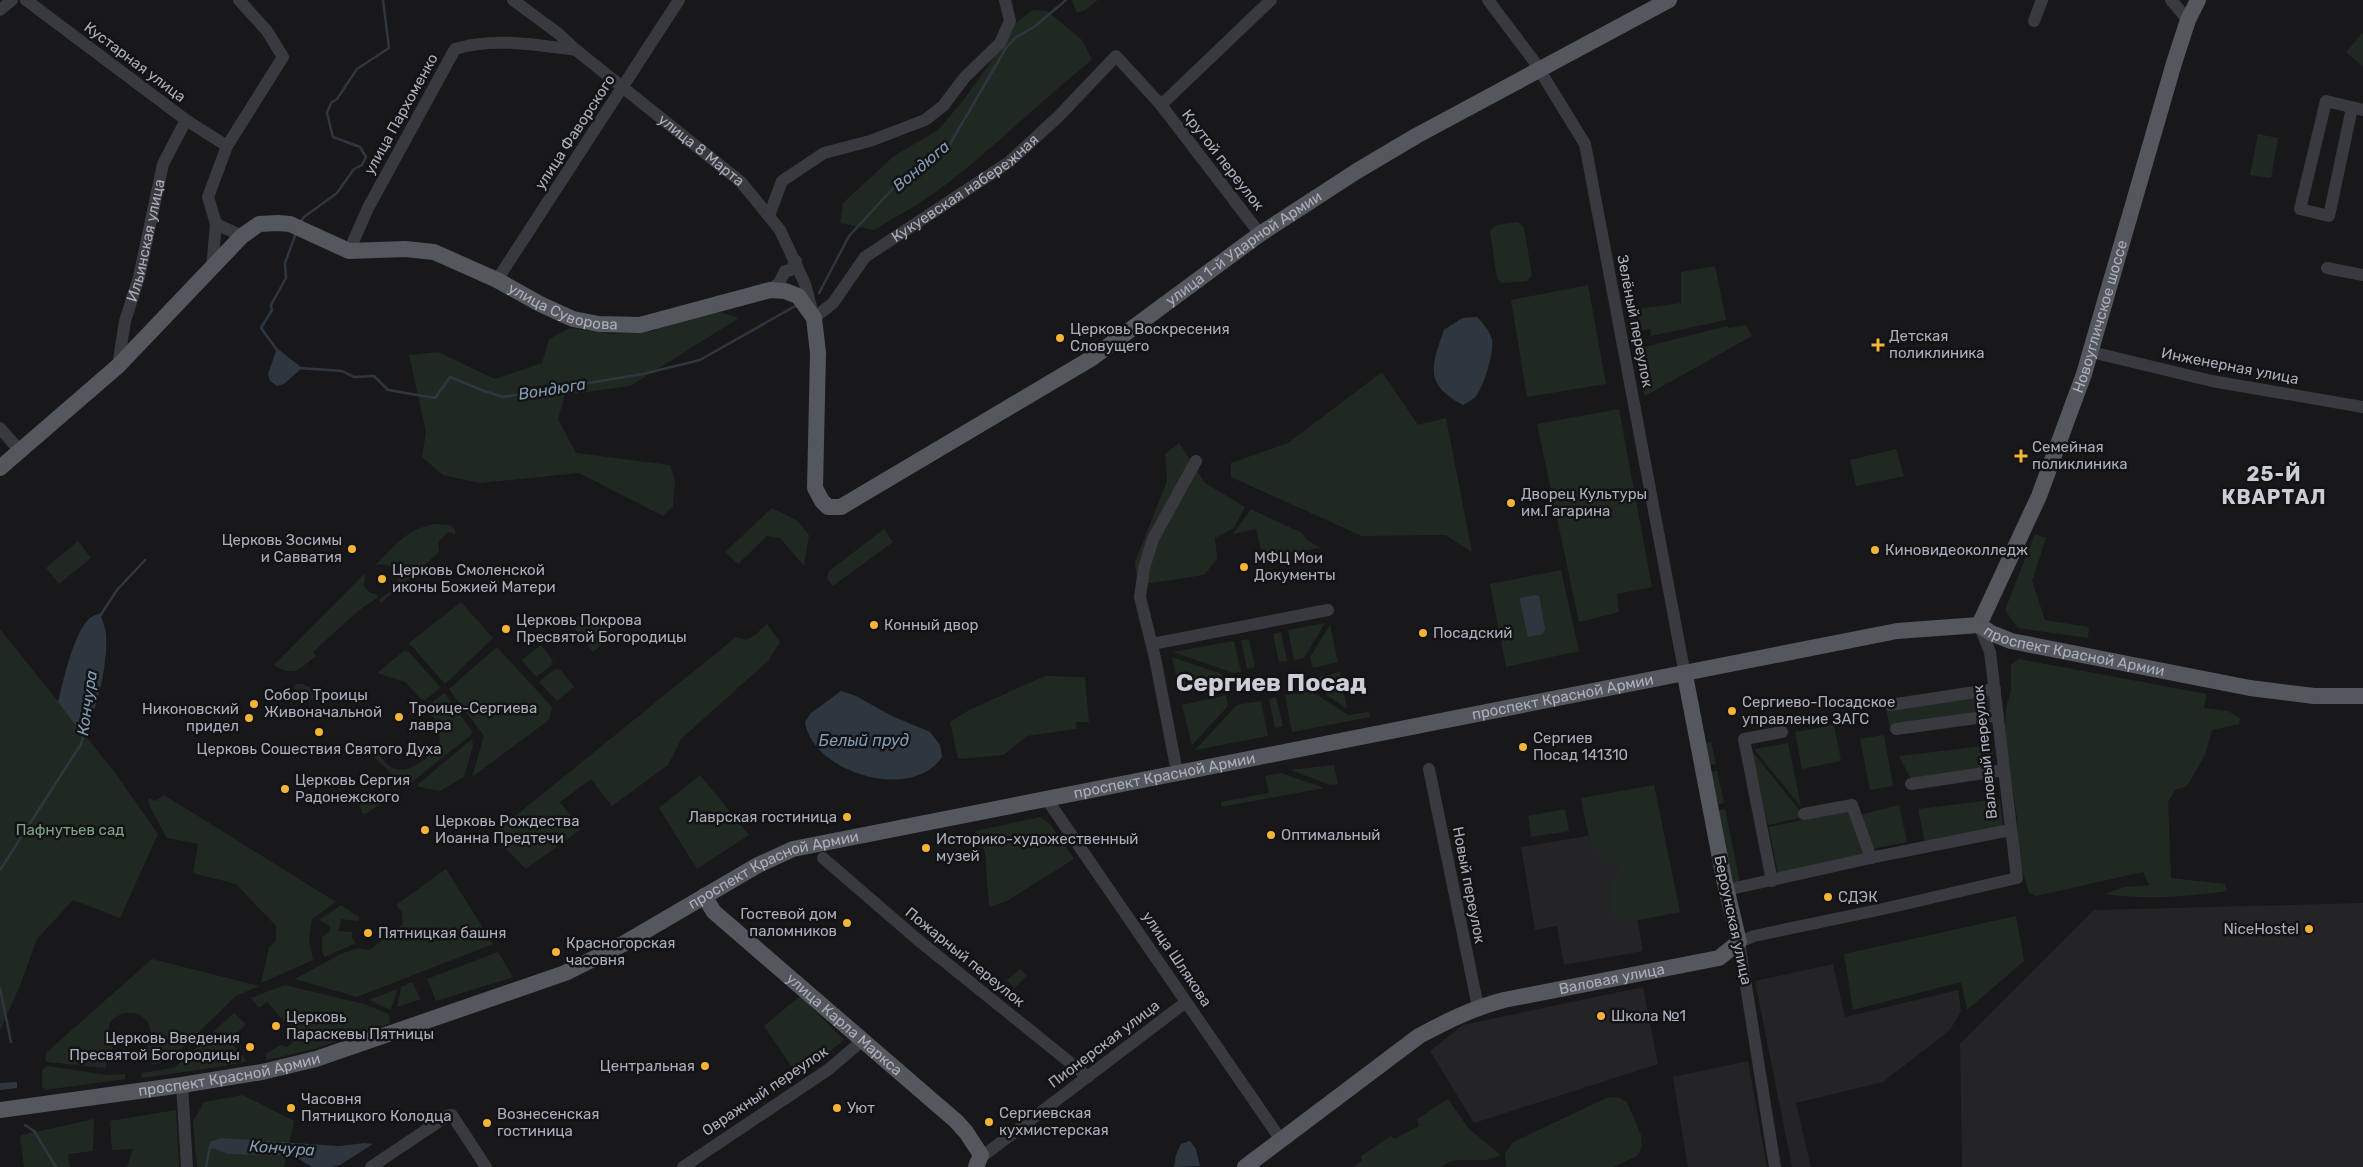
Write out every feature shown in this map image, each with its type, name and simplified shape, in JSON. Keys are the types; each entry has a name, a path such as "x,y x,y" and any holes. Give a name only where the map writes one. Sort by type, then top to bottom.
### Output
{"main road":[{"name":"улица 1-й Ударной Армии","path":"818,353 815,488 822,501 828,507 842,507 1092,358 1260,234 1374,160 1669,0"},
{"name":"Новоугличское шоссе","path":"1979,625 2039,496 2091,352 2174,63 2188,20 2198,0"},
{"name":"улица Суворова","path":"242,236 259,224 290,224 350,251 405,250 434,252 497,280 540,304 573,319 599,324 623,326 640,324 770,290 785,291 798,296 814,318"},
{"path":"0,468 118,366 242,236"},
{"name":"улица 8 Марта","path":"814,318 818,353"},
{"name":"проспект Красной Армии","path":"0,1110 182,1085 262,1072 316,1060 506,994 592,961 771,858 793,849 1897,632 1979,625 1991,633 2011,641 2214,682 2314,696 2363,696"},
{"name":"Бероунская улица","path":"1685,675 1726,890 1739,942"},
{"name":"улица Карла Маркса","path":"704,896 714,912 956,1121 966,1132 976,1163"},
{"name":"Валовая улица","path":"1244,1167 1420,1036 1449,1019 1478,1007 1719,958 1739,942"}],"street":[{"path":"0,10 12,0"},
{"name":"Кустарная улица","path":"26,0 186,120 226,146"},
{"name":"улица 8 Марта","path":"513,0 559,34 576,50 741,182 780,230 805,284 814,318"},
{"name":"улица Фаворского","path":"497,280 679,0"},
{"path":"770,216 782,181 824,153 870,141 925,120 943,106 965,77 1000,43 1010,21 1005,0"},
{"path":"1161,106 1271,0"},
{"name":"Зелёный переулок","path":"1488,0 1539,69 1585,144 1685,675"},
{"path":"2034,21 2042,0"},
{"path":"2170,0 2188,20"},
{"path":"212,268 216,224 208,197 226,146 283,57 248,3"},
{"name":"улица Пархоменко","path":"350,251 368,208 455,50 476,43 534,45 576,50"},
{"name":"Крутой переулок","path":"1116,56 1161,106 1260,234"},
{"name":"Кукуевская набережная","path":"814,318 833,303 865,257 1008,162 1060,116 1116,56"},
{"path":"2326,101 2357,109 2329,216 2300,209 2326,101"},
{"name":"Ильинская улица","path":"118,366 125,321 139,278 163,164 186,120"},
{"path":"216,224 242,236"},
{"path":"770,290 779,283 785,271 791,270 796,261"},
{"path":"2327,268 2363,276"},
{"name":"Инженерная улица","path":"2091,352 2212,381 2363,407"},
{"path":"0,428 20,451"},
{"path":"1177,772 1152,644 1140,597 1144,568 1153,539 1196,461"},
{"path":"1152,644 1328,610"},
{"name":"Валовый переулок","path":"1979,625 1990,652 2016,878"},
{"path":"1890,705 1994,690"},
{"path":"1896,729 1998,714"},
{"path":"1772,881 1744,739 1782,732"},
{"name":"Новый переулок","path":"1429,769 1478,1007"},
{"path":"1911,784 2004,770"},
{"name":"улица Шлякова","path":"1046,798 1281,1140"},
{"path":"1804,814 1852,805 1871,858"},
{"path":"1726,890 2010,830"},
{"name":"Пожарный переулок","path":"823,858 918,940 1088,1077"},
{"name":"Валовая улица","path":"1739,942 1754,936 1883,910 2016,878"},
{"name":"Бероунская улица","path":"1739,942 1775,1167"},
{"name":"Пионерская улица","path":"976,1163 1186,1002"},
{"name":"Овражный переулок","path":"685,1166 829,1069 863,1040"},
{"path":"182,1085 187,1167"},
{"path":"373,1166 447,1116 452,1115 486,1167"}],"shaded area":[{"path":"1622,830 1643,951 1564,965 1557,926 1535,930 1521,847"},
{"path":"2363,903 2363,1167 1962,1167 1960,1044 2094,910"},
{"path":"1833,964 1845,1017 1958,990 1961,1011 1950,1030 1883,1082 1796,1103 1811,1167 1792,1167 1755,981"},
{"path":"1643,987 1658,1064 1474,1123 1430,1051 1463,1025"},
{"path":"1748,1061 1767,1167 1688,1167 1673,1077"}],"green space":[{"path":"1072,0 1098,0 1085,10 1077,13"},
{"path":"1032,10 1047,11 1082,40 1092,60 954,179 926,199 874,230 840,223 843,203 894,156 938,130 962,102 1003,45 1016,23"},
{"path":"2363,32 2363,67 2346,52"},
{"path":"2258,134 2278,138 2271,178 2250,175"},
{"path":"1518,222 1524,228 1532,275 1527,281 1502,283 1497,279 1490,231 1496,225"},
{"path":"1715,266 1726,320 1651,336 1650,329 1632,332 1630,310 1681,303 1681,272"},
{"path":"1588,285 1606,384 1527,397 1511,300"},
{"path":"720,312 739,318 630,386 565,395 558,419 576,453 670,465 675,480 673,506 663,516 579,473 480,483 443,475 422,457 426,432 409,355 438,352 495,379 542,363 549,339 570,328 612,334 653,331 667,323"},
{"path":"1746,325 1752,336 1645,396 1633,350 1727,326 1729,328"},
{"path":"1382,372 1418,425 1446,418 1472,552 1445,535 1362,536 1231,477 1231,463 1288,443"},
{"path":"1619,409 1652,587 1617,594 1619,612 1579,622 1537,424"},
{"path":"1179,443 1205,483 1245,507 1234,528 1215,538 1217,559 1204,575 1138,585 1135,562 1167,481 1165,454"},
{"path":"1896,449 1904,476 1856,486 1850,460"},
{"path":"772,508 798,521 809,535 804,566 780,538 767,536 738,564 725,552"},
{"path":"1251,509 1302,533 1307,540 1321,548 1271,555 1261,549 1256,529 1233,534"},
{"path":"435,524 449,525 455,529 455,534 449,532 438,542 439,552 381,603 379,600 394,589 398,577 391,567 381,564 376,565 395,545 409,534 417,529"},
{"path":"884,529 893,542 833,586 827,579 829,571"},
{"path":"2035,534 2046,538 2032,581 2045,620 2089,627 2088,638 2018,628 2005,610"},
{"path":"78,541 91,558 59,584 46,568"},
{"path":"1561,570 1579,651 1506,667 1490,584"},
{"path":"365,573 364,586 369,592 378,595 377,598 358,611 313,652 316,656 301,668 287,671 274,665"},
{"path":"461,602 493,638 445,684 409,643"},
{"path":"584,612 614,634 593,652 570,623"},
{"path":"1325,623 1304,658 1294,660 1288,630"},
{"path":"767,624 780,642 768,661 681,739 668,765 612,806 591,779 560,802 581,829 526,869 492,835 736,637 746,640"},
{"path":"1330,625 1338,662 1313,668 1310,657"},
{"name":"Пафнутьев сад","path":"0,629 116,774 158,834 120,918 73,900 37,939 19,988 0,1030"},
{"path":"1281,632 1287,661 1279,662 1273,634"},
{"path":"1249,639 1255,667 1247,669 1241,640"},
{"path":"1234,641 1241,672 1233,673 1173,652"},
{"path":"541,645 553,661 551,662 553,664 536,677 522,660"},
{"path":"497,647 552,707 549,720 472,777 484,736 449,689"},
{"path":"404,651 409,652 440,687 425,700 421,699 405,682 377,673"},
{"path":"1172,657 1222,674 1224,685 1180,694"},
{"path":"2019,659 2207,694 2204,708 2228,711 2240,718 2239,724 2212,730 2205,755 2187,786 2175,790 2168,802 2171,878 2225,884 2227,891 2166,897 2105,894 2124,887 2149,885 2143,872 2036,896 2029,893 2018,856 2017,818 2005,737 2006,709 2011,690 2011,665"},
{"path":"556,668 560,669 574,687 557,701 539,682"},
{"path":"1340,672 1347,709 1317,688 1315,678"},
{"path":"1045,676 1085,677 1089,722 1076,722 1076,729 1027,736 1003,755 958,759 950,722 969,710"},
{"path":"296,684 302,684 316,690 320,697 312,700 298,694 294,689"},
{"path":"1311,691 1348,715 1369,712 1370,717 1292,732 1285,695"},
{"path":"1990,693 1993,711 1890,728 1886,708"},
{"path":"445,694 472,731 471,735 408,785 402,784 373,756 377,753 389,766 398,769 412,767 426,759 440,742 438,724 427,709 427,706"},
{"path":"1226,695 1228,706 1192,745 1182,705"},
{"path":"1276,697 1283,726 1275,728 1269,699"},
{"path":"1261,701 1268,736 1195,750 1237,705"},
{"path":"1834,725 1841,761 1802,769 1795,732"},
{"path":"1884,735 1893,786 1870,790 1860,739"},
{"path":"472,739 473,746 464,777 440,791 416,786"},
{"path":"1711,742 1716,764 1706,766 1702,744"},
{"path":"1788,743 1801,807 1754,749"},
{"path":"1992,745 1994,768 1911,779 1899,756"},
{"path":"1751,750 1805,817 1768,825"},
{"path":"1334,765 1338,784 1330,785 1291,770"},
{"path":"1717,771 1724,803 1714,805 1707,773"},
{"path":"1281,773 1324,788 1221,807 1221,802 1269,793 1265,776"},
{"path":"700,775 749,835 697,869 659,808"},
{"path":"1654,785 1680,912 1640,920 1612,919 1612,881 1621,874 1616,862 1606,864 1595,850 1586,825 1581,798"},
{"path":"363,793 381,796 386,801 365,814 362,813 357,797"},
{"path":"164,795 336,902 312,919 309,940 313,960 261,983 269,947 276,941 276,926 236,884 193,873 198,844 167,838 149,805 148,798 155,801"},
{"path":"2000,799 2003,828 1925,842 1918,809"},
{"path":"1899,805 1907,842 1872,849 1860,815"},
{"path":"1565,809 1569,831 1531,837 1528,816"},
{"path":"1725,809 1740,883 1730,885 1715,811"},
{"path":"1852,809 1868,856 1778,874 1769,827"},
{"path":"1040,817 1050,824 1074,859 1007,901 989,907 985,852 975,831"},
{"path":"446,869 493,944 357,997 295,979 341,954 357,948 370,950 403,924 402,912 396,905"},
{"path":"341,905 360,918 357,921 341,919 339,931 352,932 352,938 356,943 325,957 322,952 322,937 330,931 330,926 319,920"},
{"path":"2016,916 2024,961 1967,1010 1961,982 1853,1010 1844,954"},
{"path":"498,952 513,977 436,1001 427,979"},
{"path":"152,959 259,986 236,996 172,1058 153,1065 144,1051 150,1037 148,1022 138,1014 131,1013 116,1017 110,1022 108,1031 113,1047 105,1068 47,1062 45,1058 47,1052"},
{"path":"1020,969 1027,976 1014,988 1007,980"},
{"path":"412,982 421,999 397,1007 401,987"},
{"path":"285,985 364,1004 389,1014 390,1023 314,1049 267,1060 265,1054 281,1045 287,1047 292,1043 295,1037 294,1032 267,1002 259,1008 251,998"},
{"path":"397,989 391,1010 369,1000"},
{"path":"800,996 844,1040 798,1076 764,1026"},
{"path":"234,1013 246,1024 232,1038 233,1045 247,1061 142,1078 141,1073 174,1068"},
{"path":"47,1066 107,1075 125,1074 125,1079 45,1090 42,1086 42,1070"},
{"path":"243,1095 294,1121 284,1167 197,1167 193,1122 204,1102"},
{"path":"1609,1097 1620,1098 1627,1102 1641,1135 1642,1146 1637,1156 1613,1167 1506,1167 1505,1154 1513,1142"},
{"path":"1448,1099 1468,1128 1501,1155 1485,1160 1456,1160 1440,1167 1353,1167 1362,1161 1361,1156 1391,1136 1394,1139 1419,1126 1417,1119"},
{"path":"176,1110 179,1167 127,1167 133,1149 112,1150 110,1121"},
{"path":"94,1119 93,1151 68,1154 70,1167 24,1167 20,1137 22,1135"}],"water":[{"path":"1477,317 1486,327 1491,337 1491,353 1488,369 1479,391 1475,397 1463,405 1450,397 1436,382 1434,364 1444,330 1462,318"},
{"path":"277,348 302,368 284,384 277,386 270,381 268,374"},
{"path":"1539,596 1545,628 1543,634 1528,637 1520,598"},
{"path":"100,613 106,633 105,660 97,701 83,735 58,702 77,637 88,620"},
{"name":"Белый пруд","path":"841,691 856,696 892,716 930,732 940,745 942,757 928,771 909,778 887,779 864,776 843,767 825,755 812,740 805,722 811,713"},
{"path":"17,1082 17,1088 0,1090 0,1083"},
{"path":"221,1138 339,1146 373,1144 340,1165 312,1167 294,1156 228,1154 210,1147 210,1142"},
{"path":"1190,1141 1196,1149 1200,1166 1174,1167 1176,1155 1181,1144"}],"waterway":[{"name":"Кончура","path":"300,223 304,217 337,193 354,169 362,165 366,157 360,147 333,137 327,113 331,103 337,99 357,69 389,48 383,0"},
{"name":"Вондюга","path":"819,293 849,236 898,183 950,144 1006,48 1015,38 1034,27 1066,0"},
{"name":"Кончура","path":"277,350 261,328 272,310 271,305 286,278 285,263 296,233"},
{"name":"Вондюга","path":"300,368 342,371 354,377 374,376 388,390 435,398 450,377 503,397 643,374 700,360 797,305"},
{"name":"Кончура","path":"100,616 117,590 145,560"},
{"name":"Кончура","path":"0,870 81,744 84,733"},
{"name":"Кончура","path":"0,988 11,1042"},
{"name":"Кончура","path":"25,1125 34,1131 56,1167"},
{"name":"Кончура","path":"206,1167 210,1147 214,1147"}],"place":[{"name":"Церковь Воскресения Словущего","path":"1060,338"},
{"name":"Детская поликлиника","path":"1878,345"},
{"name":"Семейная поликлиника","path":"2021,456"},
{"name":"Дворец Культуры им.Гагарина","path":"1511,503"},
{"name":"Церковь Зосимы и Савватия","path":"352,549"},
{"name":"Киновидеоколледж","path":"1875,550"},
{"name":"МФЦ Мои Документы","path":"1244,567"},
{"name":"Церковь Смоленской иконы Божией Матери","path":"382,579"},
{"name":"Конный двор","path":"874,625"},
{"name":"Церковь Покрова Пресвятой Богородицы","path":"506,629"},
{"name":"Посадский","path":"1423,633"},
{"name":"Собор Троицы Живоначальной","path":"254,704"},
{"name":"Сергиево-Посадское управление ЗАГС","path":"1732,711"},
{"name":"Троице-Сергиева лавра","path":"399,717"},
{"name":"Никоновский придел","path":"249,718"},
{"name":"Церковь Сошествия Святого Духа","path":"319,732"},
{"name":"Сергиев Посад 141310","path":"1523,747"},
{"name":"Церковь Сергия Радонежского","path":"285,789"},
{"name":"Лаврская гостиница","path":"847,817"},
{"name":"Церковь Рождества Иоанна Предтечи","path":"425,830"},
{"name":"Оптимальный","path":"1271,835"},
{"name":"Историко-художественный музей","path":"926,848"},
{"name":"СДЭК","path":"1828,897"},
{"name":"Гостевой дом паломников","path":"847,923"},
{"name":"NiceHostel","path":"2309,929"},
{"name":"Пятницкая башня","path":"368,933"},
{"name":"Красногорская часовня","path":"556,952"},
{"name":"Школа №1","path":"1601,1016"},
{"name":"Церковь Параскевы Пятницы","path":"276,1026"},
{"name":"Церковь Введения Пресвятой Богородицы","path":"250,1047"},
{"name":"Центральная","path":"705,1066"},
{"name":"Часовня Пятницкого Колодца","path":"291,1108"},
{"name":"Уют","path":"837,1108"},
{"name":"Сергиевская кухмистерская","path":"989,1122"},
{"name":"Вознесенская гостиница","path":"487,1123"}],"district":[{"name":"25-Й КВАРТАЛ","path":"2274,486"},
{"name":"Сергиев Посад","path":"1271,682"}]}
